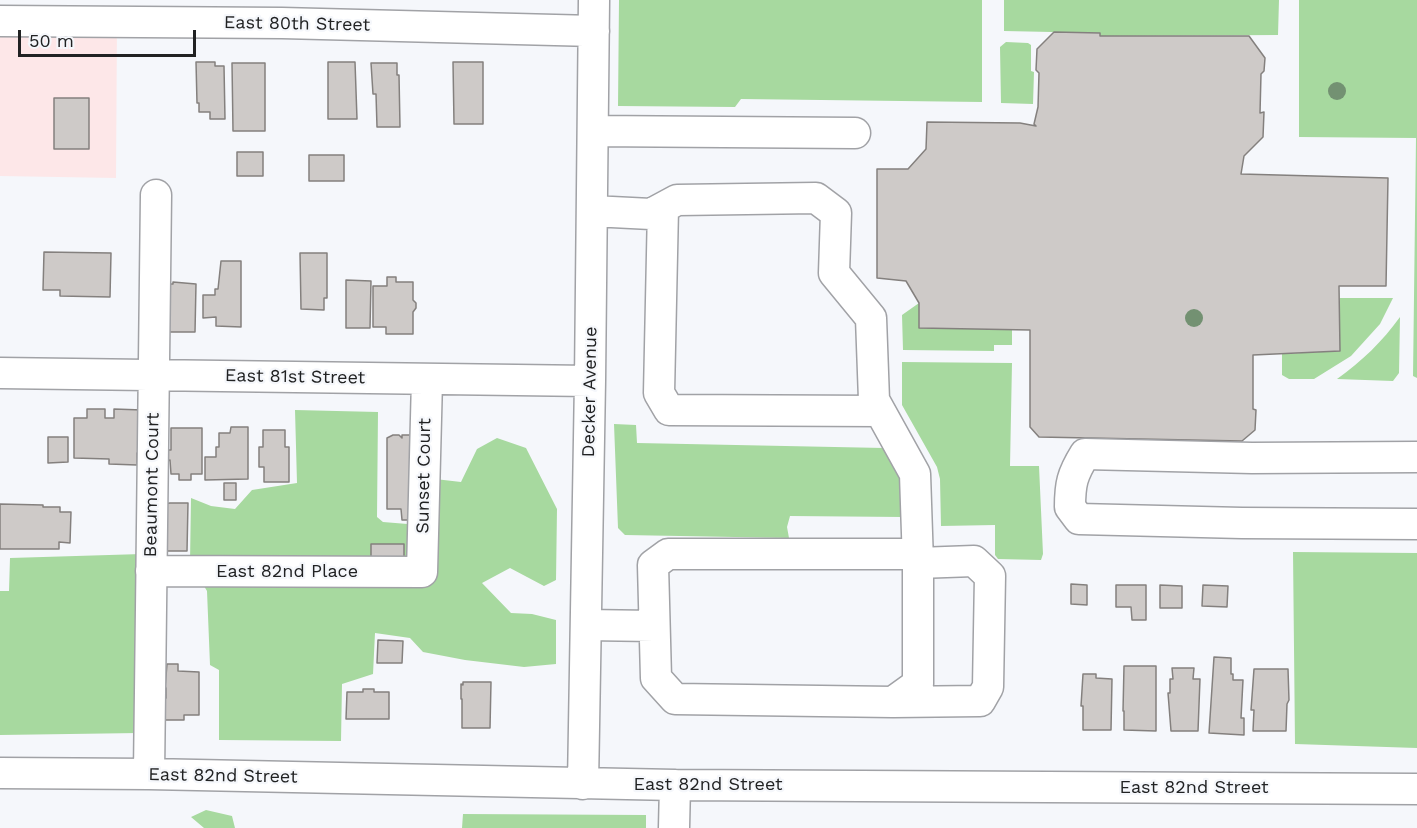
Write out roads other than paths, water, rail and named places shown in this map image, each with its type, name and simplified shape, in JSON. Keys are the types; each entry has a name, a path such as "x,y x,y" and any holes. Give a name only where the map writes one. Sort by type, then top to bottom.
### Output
{"street":[{"name":"Decker Avenue","path":"583,784 591,381 594,0"},
{"name":"East 80th Street","path":"0,21 283,12 594,31"},
{"path":"593,131 855,133"},
{"name":"Beaumont Court","path":"149,774 156,195"},
{"path":"592,211 651,214 677,200 816,198 836,213 834,273 871,318 874,400 915,474 918,684 893,702"},
{"path":"663,208 659,393 669,410 880,411"},
{"name":"East 81st Street","path":"0,373 591,381"},
{"name":"Sunset Court","path":"422,572 427,380"},
{"path":"1417,458 1252,458 1084,454 1073,473 1070,484 1070,507 1079,519 1417,524"},
{"path":"668,554 974,561 990,576 988,687 980,701 675,699 656,678 654,626 653,565 668,554"},
{"name":"East 82nd Place","path":"151,571 422,572"},
{"path":"586,625 654,626"},
{"name":"East 82nd Street","path":"0,773 149,774 583,784 1417,789"},
{"path":"674,828 675,785"}]}
